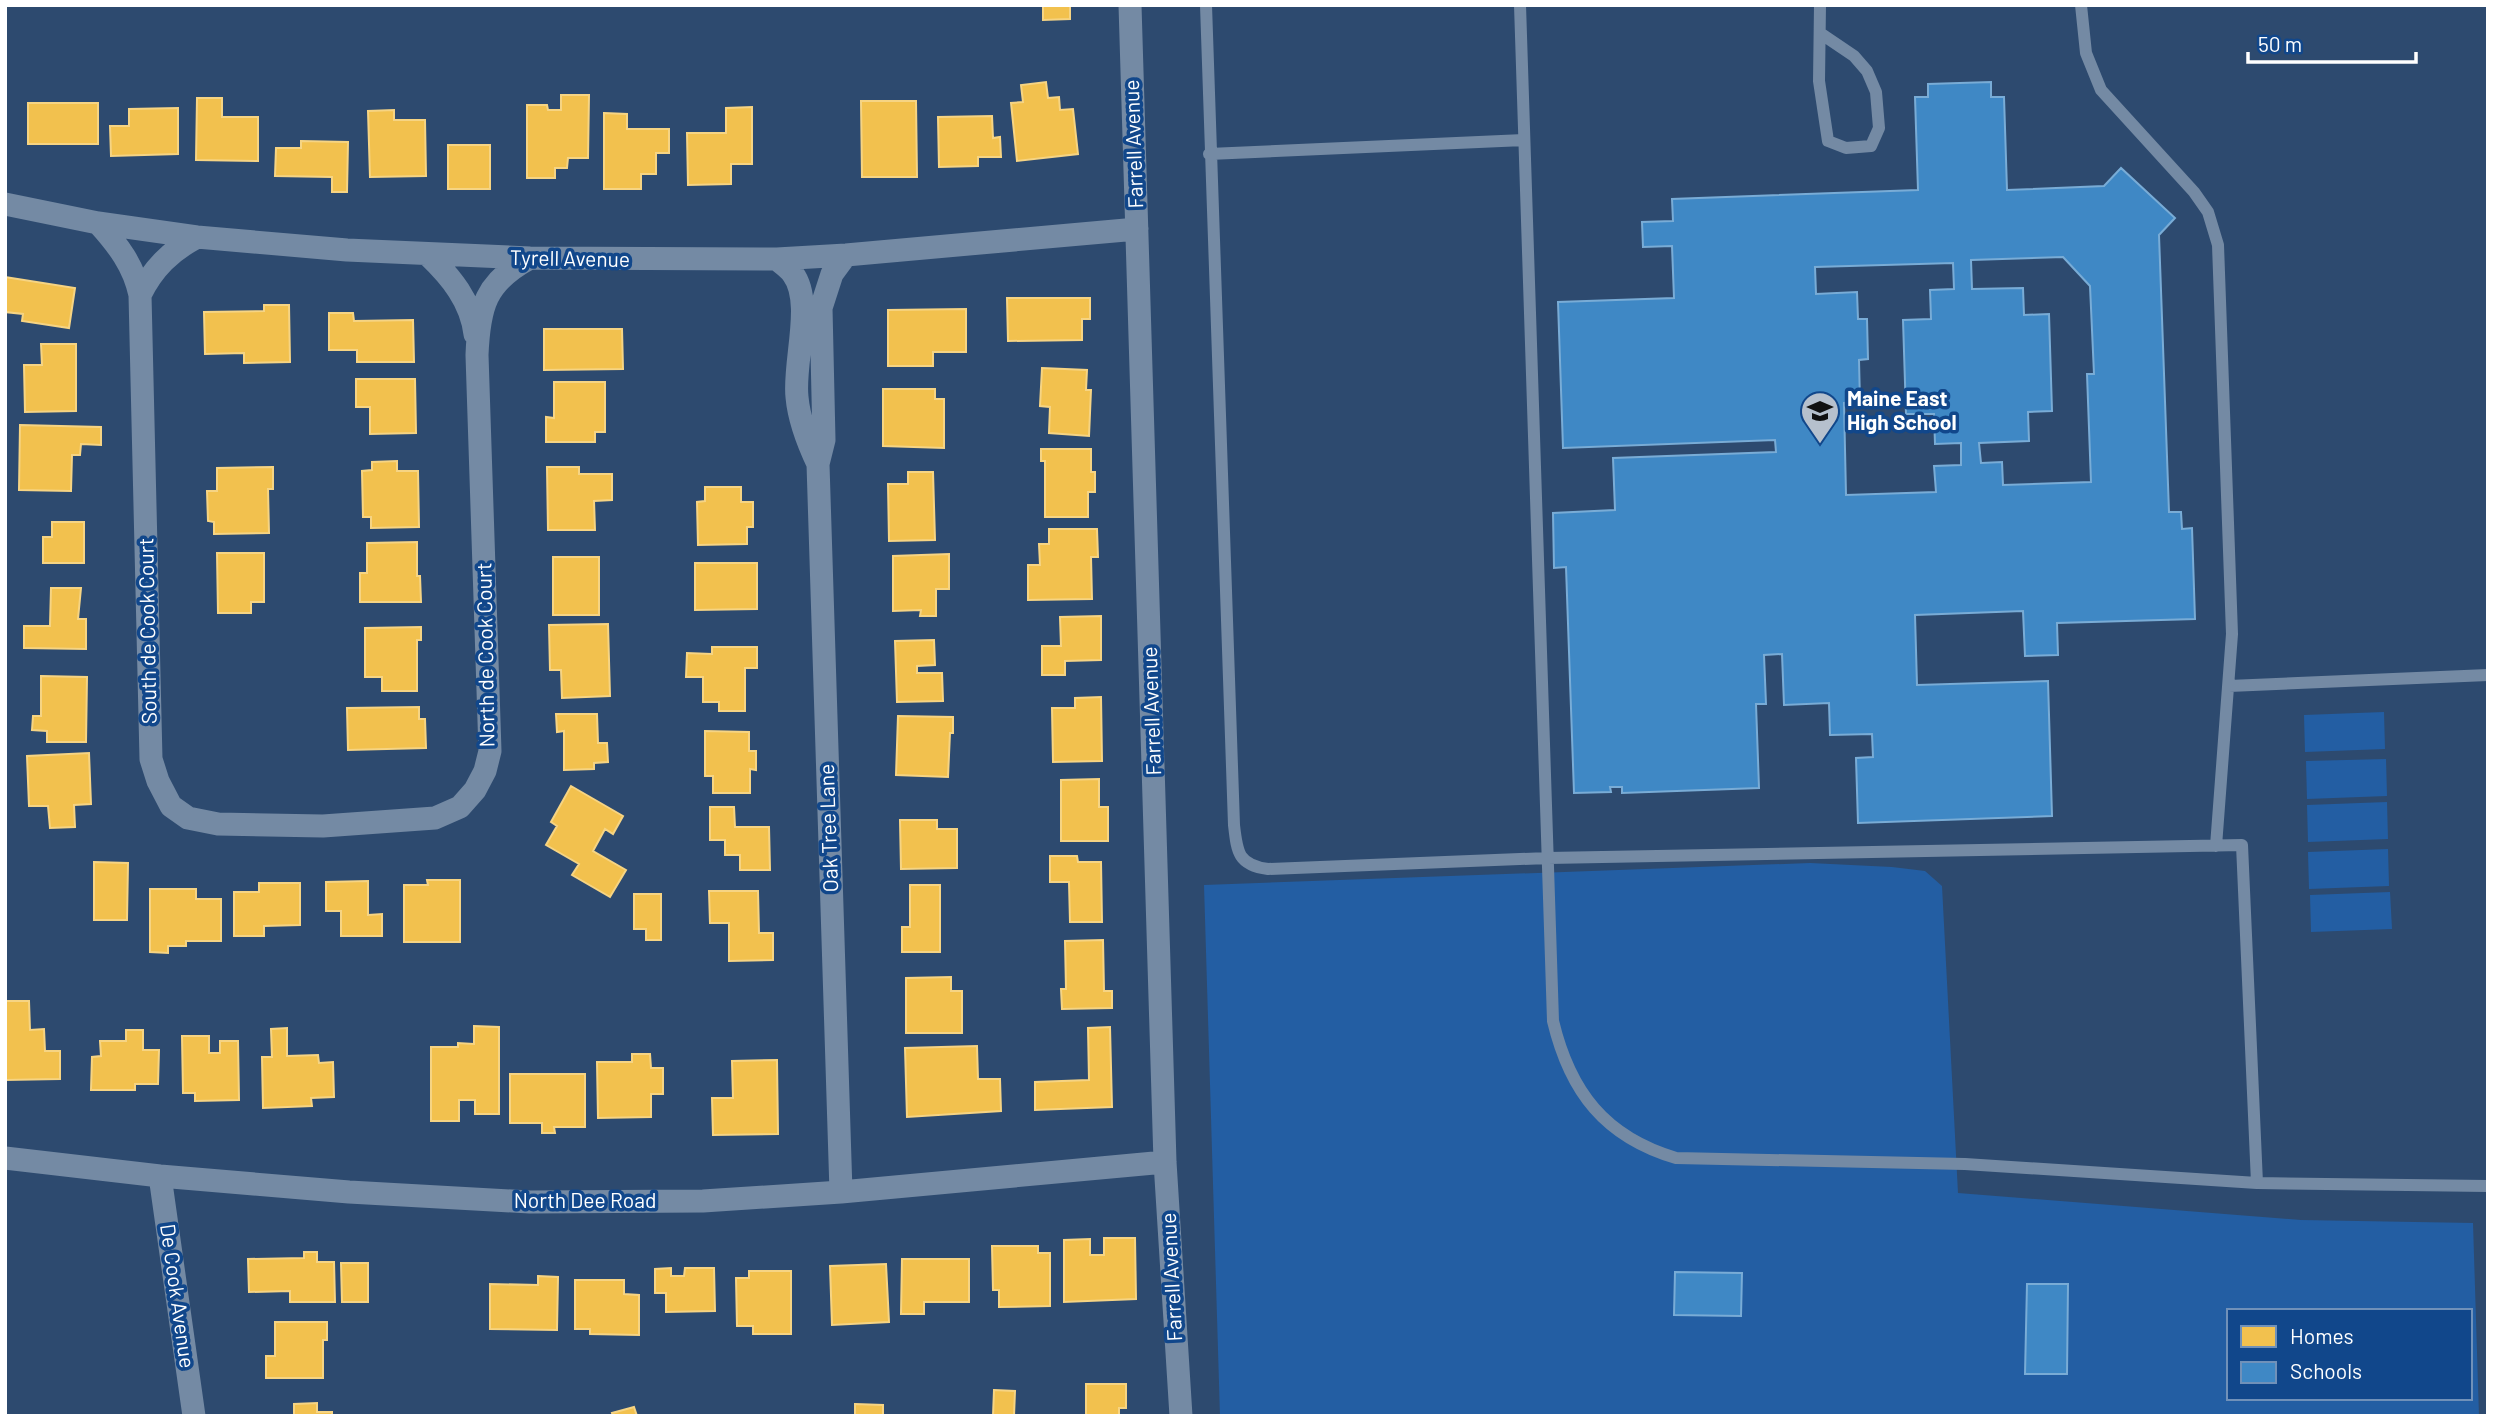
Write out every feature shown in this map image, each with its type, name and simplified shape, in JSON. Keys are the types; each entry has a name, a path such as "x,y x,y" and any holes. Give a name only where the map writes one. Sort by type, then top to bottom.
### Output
{"street":[{"name":"Farrell Avenue","path":"1130,5 1166,1162 1181,1416"},
{"name":"Tyrell Avenue","path":"5,204 98,223 197,237 428,255 530,258 777,259 1137,229"},
{"name":"South de Cook Court","path":"98,223 127,259 140,295 151,759 158,782 171,806 188,818 218,824 323,827"},
{"path":"140,295 148,278 158,266 181,246 197,237"},
{"name":"North de Cook Court","path":"428,255 446,272 467,306 474,325 477,355"},
{"name":"Oak Tree Lane","path":"841,1192 818,464 824,440 821,308 832,274 846,255"},
{"name":"North de Cook Court","path":"323,827 435,818 460,807 475,790 485,771 489,751 478,322 490,293 511,268 530,258"},
{"name":"Oak Tree Lane","path":"777,259 794,274 799,287 803,312 797,398 808,442 818,464"},
{"name":"North Dee Road","path":"5,1158 160,1176 349,1192 530,1202 703,1201 841,1192 1166,1162"},
{"name":"De Cook Avenue","path":"160,1176 194,1416"}],"lane":[{"path":"1206,5 1234,825 1237,847 1243,860 1253,867 1268,870 1548,858 2242,845 2257,1183"},
{"path":"1520,5 1553,1021 1559,1048 1572,1077 1590,1105 1607,1123 1630,1140 1676,1158 1965,1164 2257,1183 2488,1186"},
{"path":"1820,5 1819,81 1828,141 1846,148 1871,146 1879,128 1875,92 1867,71 1854,56 1820,33"},
{"path":"2081,5 2086,53 2101,90 2194,192 2216,230 2232,634 2216,846"},
{"path":"1209,154 1524,140"},
{"path":"2229,687 2488,675"}],"shaded area":[{"path":"2384,712 2385,749 2305,752 2304,715"},
{"path":"2386,759 2387,796 2307,799 2306,761"},
{"path":"2387,802 2388,839 2308,842 2307,805"},
{"path":"2388,849 2389,886 2309,889 2308,852"},
{"path":"1810,863 1925,871 1942,886 1958,1193 2301,1220 2473,1223 2479,1416 1220,1416 1204,885"},
{"path":"2390,892 2392,929 2311,932 2310,895"}],"building: Homes":[{"path":"1043,5 1070,5 1070,19 1043,20"},
{"path":"1046,82 1048,98 1059,97 1060,110 1073,109 1078,154 1017,161 1011,103 1023,102 1021,85"},
{"path":"561,95 589,95 588,158 568,158 567,168 555,168 555,178 527,178 527,105 547,105 548,110 561,110"},
{"path":"197,98 222,98 222,117 258,117 258,161 196,160"},
{"path":"861,101 916,101 917,177 862,177"},
{"path":"28,103 98,103 98,144 28,144"},
{"path":"752,107 752,164 731,164 731,184 688,185 687,133 726,133 726,108"},
{"path":"178,108 178,154 111,156 110,126 129,126 129,109"},
{"path":"394,110 394,120 425,120 426,176 370,177 368,111"},
{"path":"604,113 627,114 627,129 669,129 669,153 656,153 656,174 641,174 641,189 604,189"},
{"path":"992,116 993,138 1000,137 1001,157 978,157 978,166 939,167 938,117"},
{"path":"301,141 348,142 347,192 332,192 332,177 275,176 276,148 301,148"},
{"path":"448,145 490,145 490,189 448,189"},
{"path":"5,277 75,288 69,328 22,321 23,314 5,312"},
{"path":"1007,298 1090,298 1090,319 1082,319 1082,340 1008,341"},
{"path":"264,305 289,305 290,362 244,363 244,353 205,354 204,312 264,311"},
{"path":"966,309 966,352 933,352 933,366 888,366 888,310"},
{"path":"329,313 353,313 354,321 413,320 414,362 357,362 357,350 329,350"},
{"path":"544,329 622,329 623,369 544,370"},
{"path":"41,344 76,344 76,411 25,412 24,365 42,365"},
{"path":"1042,368 1087,370 1086,390 1091,390 1089,436 1049,433 1050,407 1040,406"},
{"path":"356,379 415,379 416,433 370,434 370,407 356,407"},
{"path":"554,382 605,382 605,432 595,432 595,442 546,442 546,417 554,418"},
{"path":"883,389 935,389 935,399 944,399 944,448 883,446"},
{"path":"20,425 101,427 101,445 81,444 80,455 72,455 71,491 19,490"},
{"path":"1041,449 1091,449 1091,472 1095,472 1095,492 1088,492 1088,517 1045,517 1045,461 1041,461"},
{"path":"397,461 397,471 418,471 419,527 371,528 371,517 363,517 362,471 372,470 372,462"},
{"path":"273,467 273,489 268,489 269,533 214,534 214,522 208,521 207,491 217,491 217,468"},
{"path":"547,467 579,467 579,474 612,474 612,500 594,501 595,530 548,530"},
{"path":"908,472 933,472 935,540 889,541 888,484 908,484"},
{"path":"705,487 741,487 741,502 753,502 753,527 747,527 747,544 698,545 697,502 705,501"},
{"path":"52,522 84,522 84,563 43,563 43,537 52,537"},
{"path":"1049,529 1097,529 1098,557 1091,557 1092,599 1028,600 1028,565 1040,565 1039,544 1049,544"},
{"path":"417,542 417,576 420,576 421,602 360,602 360,573 367,573 367,543"},
{"path":"217,553 264,553 264,602 251,602 251,613 218,613"},
{"path":"949,554 949,589 936,589 936,616 920,616 921,610 893,611 893,556"},
{"path":"553,557 599,557 599,615 553,615"},
{"path":"695,563 757,563 757,609 695,610"},
{"path":"51,588 81,588 78,619 86,619 86,649 24,648 24,626 50,626"},
{"path":"1101,616 1101,660 1065,661 1065,675 1042,675 1042,646 1061,646 1060,617"},
{"path":"608,624 610,696 562,698 561,670 550,670 549,625"},
{"path":"421,627 421,640 417,640 417,691 382,691 382,677 365,677 365,628"},
{"path":"934,640 935,665 917,666 917,673 942,673 943,701 897,702 895,641"},
{"path":"712,647 757,647 757,668 745,668 745,711 719,711 719,702 703,702 703,677 686,677 687,653 712,654"},
{"path":"41,676 87,677 86,742 47,742 47,731 32,730 33,716 41,716"},
{"path":"1101,697 1102,761 1053,762 1052,708 1075,708 1075,698"},
{"path":"419,707 419,719 425,719 426,748 348,750 347,708"},
{"path":"556,714 597,714 598,743 607,743 608,762 594,763 594,769 564,770 564,731 557,732"},
{"path":"898,716 953,717 948,777 896,775"},
{"path":"705,731 749,732 749,751 756,751 756,770 750,769 750,793 713,793 713,776 705,776"},
{"path":"89,753 91,804 74,805 75,827 50,828 48,806 29,806 27,756"},
{"path":"1099,779 1099,807 1108,807 1108,841 1061,841 1061,780"},
{"path":"571,786 623,816 613,834 605,829 593,851 626,870 610,897 572,875 579,864 546,845 557,826 551,822"},
{"path":"710,807 734,807 735,827 769,827 770,870 740,870 740,855 725,855 725,840 710,840"},
{"path":"900,820 937,820 937,829 957,829 957,868 901,869"},
{"path":"1050,856 1077,856 1078,862 1101,862 1102,922 1070,922 1069,882 1050,882"},
{"path":"94,862 128,863 127,920 94,920"},
{"path":"427,880 460,880 460,942 404,942 404,885 428,885"},
{"path":"368,881 368,915 382,914 382,936 341,936 341,911 326,911 326,882"},
{"path":"259,883 300,883 300,925 264,926 264,936 234,936 234,892 259,892"},
{"path":"910,885 940,885 940,952 902,952 902,927 910,927"},
{"path":"150,889 196,889 196,899 221,899 221,941 186,941 186,946 168,946 168,953 150,952"},
{"path":"709,891 758,891 759,933 773,933 773,960 729,961 729,923 710,923"},
{"path":"634,894 661,894 661,940 646,940 646,929 634,929"},
{"path":"1103,940 1104,991 1112,991 1112,1008 1062,1009 1061,989 1066,989 1065,941"},
{"path":"951,977 951,991 962,991 962,1033 906,1033 906,978"},
{"path":"5,1001 29,1001 30,1030 44,1029 45,1051 60,1051 60,1079 5,1080"},
{"path":"474,1026 499,1027 499,1114 475,1114 475,1100 459,1100 459,1121 431,1121 431,1047 458,1047 458,1043 474,1044"},
{"path":"1110,1027 1112,1107 1035,1110 1035,1082 1089,1080 1088,1028"},
{"path":"287,1028 287,1056 318,1055 319,1063 333,1062 334,1097 311,1098 312,1106 263,1108 262,1057 272,1057 271,1029"},
{"path":"126,1030 143,1030 143,1050 159,1050 158,1084 135,1084 135,1090 91,1090 92,1057 101,1056 100,1041 126,1041"},
{"path":"182,1036 209,1036 209,1053 220,1053 220,1041 238,1041 239,1100 195,1101 195,1093 183,1093"},
{"path":"977,1046 978,1079 1000,1079 1001,1111 907,1117 905,1048"},
{"path":"632,1054 650,1054 651,1068 663,1068 663,1094 651,1094 651,1117 598,1118 597,1062 632,1062"},
{"path":"777,1060 778,1134 713,1135 712,1098 733,1098 732,1061"},
{"path":"510,1074 585,1074 585,1127 554,1127 555,1133 542,1133 542,1123 510,1123"},
{"path":"1104,1238 1135,1238 1136,1299 1064,1302 1064,1240 1090,1239 1090,1255 1104,1255"},
{"path":"992,1246 1038,1246 1038,1253 1050,1253 1050,1306 999,1307 999,1290 993,1290"},
{"path":"304,1252 317,1252 317,1262 334,1262 335,1302 290,1302 290,1291 249,1292 248,1259 304,1258"},
{"path":"902,1259 969,1259 969,1302 924,1302 924,1314 901,1314"},
{"path":"341,1263 368,1263 368,1302 342,1302"},
{"path":"886,1264 889,1322 832,1325 830,1266"},
{"path":"671,1268 671,1276 684,1276 685,1268 714,1268 715,1311 666,1312 666,1293 655,1293 655,1269"},
{"path":"749,1271 791,1271 791,1334 753,1334 753,1326 737,1326 736,1278 749,1278"},
{"path":"538,1276 558,1277 557,1330 490,1329 490,1284 538,1285"},
{"path":"575,1280 624,1280 624,1294 639,1295 639,1335 590,1334 590,1329 575,1329"},
{"path":"275,1322 327,1322 327,1340 323,1340 323,1378 266,1378 266,1356 275,1356"},
{"path":"1086,1384 1126,1384 1126,1408 1119,1408 1119,1416 1086,1416"},
{"path":"994,1390 1015,1391 1014,1416 993,1416"},
{"path":"317,1403 317,1412 332,1412 332,1416 277,1416 294,1415 294,1404"},
{"path":"855,1404 883,1405 883,1416 855,1416"},
{"path":"634,1407 637,1416 613,1416 612,1413"}],"building: Schools":[{"path":"1991,82 1991,97 2004,97 2007,190 2104,186 2121,168 2175,218 2159,235 2169,512 2181,512 2182,529 2192,528 2195,619 2057,623 2058,655 2025,656 2023,611 1915,615 1917,685 2048,681 2052,816 1858,823 1856,758 1873,757 1872,734 1830,735 1829,703 1784,705 1782,654 1764,655 1766,704 1756,704 1759,788 1622,793 1622,787 1610,787 1611,792 1574,793 1566,567 1554,568 1553,513 1615,510 1613,458 1776,452 1775,440 1563,448 1558,302 1674,298 1672,246 1643,247 1642,222 1673,221 1672,199 1918,190 1915,97 1928,97 1928,84","holes":["2063,257 2090,286 2094,374 2087,374 2091,482 2003,485 2002,462 1981,463 1979,443 2029,441 2028,412 2052,411 2049,314 2024,315 2023,288 1972,289 1971,260","1953,263 1954,289 1930,290 1931,319 1903,320 1906,414 1934,414 1935,444 1961,443 1961,465 1934,466 1936,492 1846,495 1844,403 1860,402 1859,360 1868,359 1867,319 1858,319 1857,292 1816,294 1815,267"]},
{"path":"1675,1272 1742,1273 1741,1316 1674,1315"},
{"path":"2027,1284 2068,1284 2067,1374 2025,1374"}],"place":[{"name":"Maine East High School","path":"1820,445"}]}
